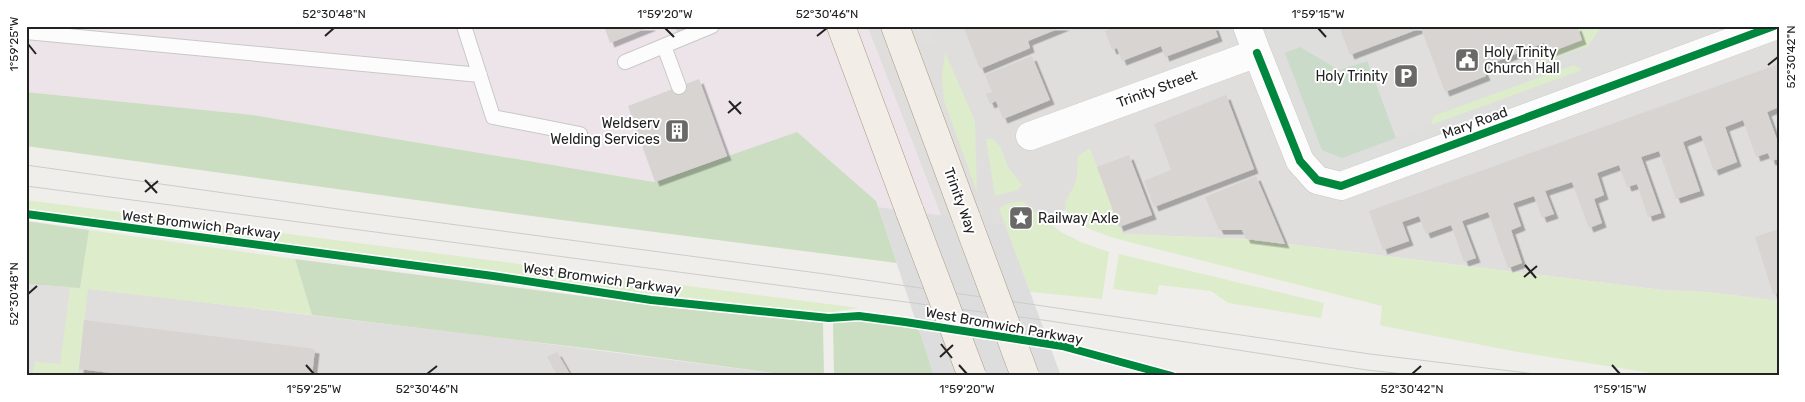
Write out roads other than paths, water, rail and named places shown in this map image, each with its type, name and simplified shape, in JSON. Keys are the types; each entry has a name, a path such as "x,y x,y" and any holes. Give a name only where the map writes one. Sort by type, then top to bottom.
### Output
{"main road":[{"path":"842,26 972,376"},
{"name":"Trinity Way","path":"895,26 1025,376"}],"street":[{"path":"1247,26 1257,53"},
{"name":"Mary Road","path":"1257,53 1300,161 1317,180 1341,186 1774,26"},
{"name":"Trinity Street","path":"1030,136 1257,53"}],"lane":[{"path":"464,26 493,117 580,134"},
{"path":"625,62 712,26"},
{"path":"26,32 480,75"},
{"path":"664,46 679,87"}],"tram line":[{"path":"26,165 352,211 825,274 1370,354 1552,376"},
{"path":"26,186 1050,321 1367,370 1423,376"}],"place":[{"name":"Holy Trinity Church Hall","path":"1467,60"},
{"name":"Holy Trinity","path":"1406,76"},
{"name":"Weldserv Welding Services","path":"677,131"},
{"name":"Railway Axle","path":"1021,218"}]}
